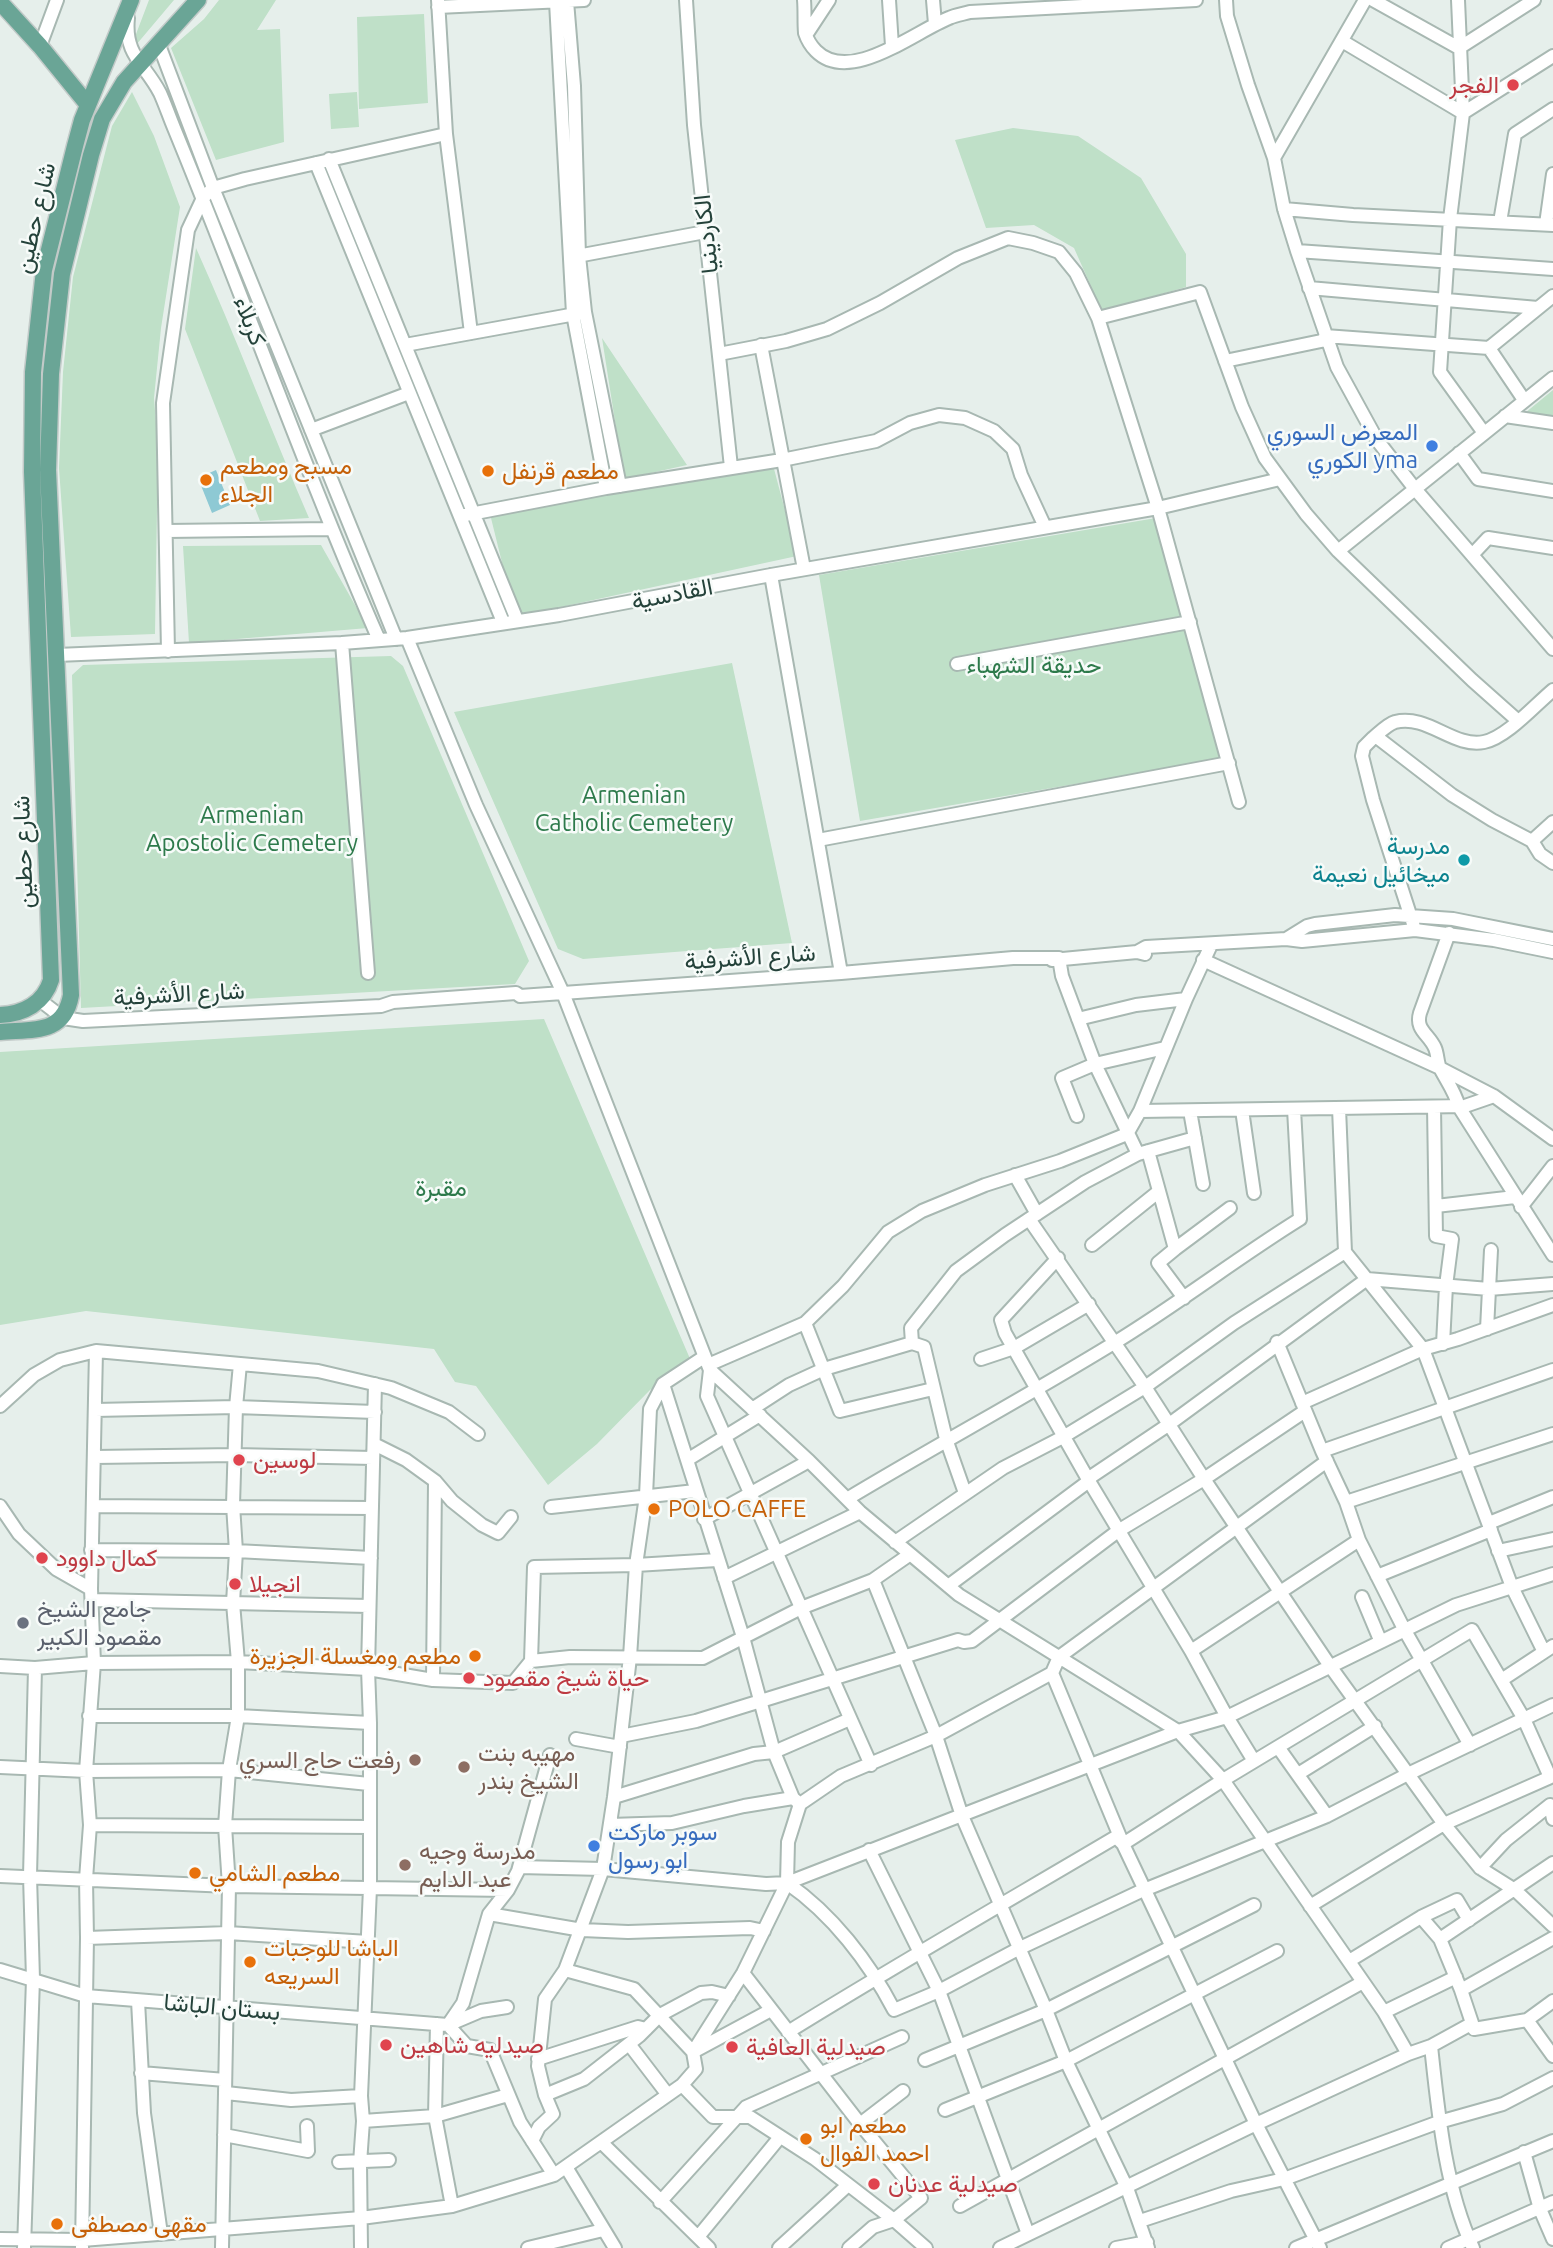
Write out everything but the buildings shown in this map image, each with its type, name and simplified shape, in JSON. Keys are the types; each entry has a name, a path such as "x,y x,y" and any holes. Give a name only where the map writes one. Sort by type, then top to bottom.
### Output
{"main road":[{"name":"شارع حطين","path":"63,1018 69,1005 71,970 48,470 51,374 62,274 102,119 124,82 198,0"},
{"path":"0,2 88,105"},
{"name":"شارع حطين","path":"41,1001 51,980 32,472 33,372 44,270 75,146 88,105 130,2"},
{"path":"3,1015 41,1001"},
{"name":"شارع الأشرفية","path":"0,1032 45,1028 63,1018"}],"street":[{"path":"40,46 57,0"},
{"path":"471,333 446,134 438,4 584,0"},
{"name":"الكاردينيا","path":"686,0 694,125 731,467"},
{"path":"804,0 806,35 811,47 822,57 833,62 846,63 862,60 972,6 1196,0"},
{"path":"806,35 829,0"},
{"path":"889,0 892,46"},
{"path":"933,0 935,24"},
{"path":"1226,0 1227,16 1274,158 1284,209 1337,367 1377,440 1415,489 1553,649"},
{"path":"1274,158 1365,0"},
{"path":"1373,0 1459,48"},
{"path":"1459,48 1534,0"},
{"path":"561,1 574,86 574,256 579,313 606,488"},
{"path":"1458,1 1462,113 1450,219 1440,372 1484,433"},
{"name":"كربلاء","path":"130,2 127,41 160,93 331,529 379,640"},
{"path":"1342,41 1462,113"},
{"name":"كربلاء","path":"159,45 213,188 311,430 563,993 707,1364"},
{"path":"1462,113 1553,56"},
{"path":"1500,222 1515,134 1553,108"},
{"path":"168,651 163,403 188,230 203,198 213,188 446,134"},
{"path":"329,159 517,620"},
{"path":"316,163 503,622"},
{"path":"1284,209 1549,225 1553,174"},
{"path":"574,256 705,232"},
{"path":"719,354 786,341 827,329 880,303 958,258 1009,238 1059,252 1076,273 1098,318 1158,508 1239,802"},
{"path":"1297,251 1553,269"},
{"path":"1309,288 1538,307"},
{"path":"1098,318 1200,292 1242,407 1265,458 1280,479 1338,551 1517,720"},
{"path":"1225,361 1326,338 1489,348 1553,296"},
{"path":"405,345 579,313"},
{"path":"579,313 620,486"},
{"path":"761,345 804,569"},
{"path":"1489,348 1524,401"},
{"path":"1338,551 1553,378"},
{"path":"311,430 409,393"},
{"path":"460,516 876,441 910,423 939,415 965,418 994,431 1013,449 1021,475 1045,527"},
{"path":"1505,416 1553,423"},
{"path":"1459,453 1478,479 1553,491"},
{"name":"القادسية","path":"57,656 402,638 559,615 804,569 1158,508 1280,479"},
{"path":"166,531 331,529"},
{"path":"1472,555 1488,538 1553,548"},
{"path":"771,575 841,973"},
{"path":"957,664 1190,622"},
{"path":"342,643 368,972"},
{"path":"1415,930 1373,800 1362,756 1364,747 1394,722 1422,722 1465,741 1483,743 1501,735 1553,690"},
{"path":"1373,738 1378,738 1452,795 1532,841 1539,854 1553,863"},
{"path":"818,840 1229,763"},
{"path":"1532,841 1553,822"},
{"name":"شارع الأشرفية","path":"1286,939 1315,924 1410,916 1453,919 1553,939"},
{"name":"شارع الأشرفية","path":"63,1018 83,1021 381,1006 395,1009 520,996 1013,958 1059,958 1137,952 1145,954 1201,949 1211,945 1286,939 1303,941 1415,930 1449,933 1553,952"},
{"path":"1449,933 1418,1019 1423,1033 1434,1045 1440,1068 1452,1087 1459,1107 1553,1255"},
{"path":"532,2141 540,2127 553,2114 545,2095 538,2059 545,1999 565,1970 603,1869 630,1657 636,1565 646,1496 650,1409 663,1384 805,1323 843,1286 888,1232 922,1211 1127,1134 1140,1111 1211,945"},
{"path":"1059,958 1062,976 1095,1064 1127,1134 1143,1153 1175,1249"},
{"path":"1203,960 1440,1068 1494,1096 1553,1139"},
{"path":"1078,1019 1136,1005 1186,999"},
{"path":"41,1001 63,1018"},
{"path":"1077,1116 1062,1078 1095,1064 1165,1048"},
{"path":"1140,1111 1459,1107 1494,1096"},
{"path":"1434,1107 1437,1236 1452,1239 1443,1344"},
{"path":"1339,1108 1345,1252 1423,1349 1512,1587 1548,1649 1503,1679"},
{"path":"847,1499 1115,1343 1300,1219 1294,1109"},
{"path":"1242,1110 1254,1193"},
{"path":"1190,1111 1203,1184"},
{"path":"912,1343 911,1328 956,1271 1085,1182 1143,1153 1195,1138"},
{"path":"1436,1206 1518,1202 1553,1166"},
{"path":"1015,1175 1033,1216 1058,1258 1330,1666 1444,1824 1480,1868 1515,1890 1553,1926"},
{"path":"1092,1245 1158,1192"},
{"path":"1184,1298 1158,1262 1230,1208"},
{"path":"1488,1329 1491,1250"},
{"path":"895,1542 1003,1468 1063,1437 1145,1387 1234,1323 1345,1252"},
{"path":"1058,1258 1001,1320 1063,1437 1254,1761"},
{"path":"948,1586 1089,1481 1092,1476 1367,1279 1489,1289 1553,1284"},
{"path":"981,1359 1014,1348 1089,1304"},
{"path":"576,1739 621,1742 833,1681 958,1640 972,1641 1118,1531 1204,1479 1304,1407 1423,1349 1553,1305"},
{"path":"805,1323 840,1410 933,1389"},
{"path":"1277,1342 1346,1502 1359,1540 1404,1629 1470,1745"},
{"path":"687,1460 725,1438 789,1385 824,1369 912,1343 924,1347 946,1439 965,1493"},
{"path":"82,2244 86,1879 90,1825 86,1770 94,1663 92,1550 96,1351"},
{"path":"0,1406 33,1375 60,1360 96,1351 318,1371 391,1388 449,1412 478,1434"},
{"path":"222,2248 229,1886 225,1826 229,1770 238,1716 238,1662 233,1603 236,1551 233,1505 240,1364"},
{"path":"707,1364 860,1512 948,1586 1178,1731 1223,1780 1384,2012 1408,2054"},
{"path":"707,1364 707,1396 871,1765"},
{"path":"610,1825 672,1823 744,1806 796,1801 841,1776 936,1736 1052,1673 1059,1657 1237,1527 1324,1456 1445,1408 1553,1370"},
{"path":"361,2248 361,2096 370,1888 368,1669 375,1384"},
{"path":"663,1384 743,1637 774,1752 796,1801 788,1842 787,1883 743,1973 693,2052"},
{"path":"95,1410 236,1407 375,1412"},
{"path":"1346,1502 1553,1434"},
{"path":"374,1444 406,1460 435,1481 452,1502 481,1525 499,1533 511,1517"},
{"path":"94,1457 235,1455 373,1458"},
{"path":"704,1520 809,1461"},
{"path":"432,1680 435,1481"},
{"path":"551,1507 695,1491"},
{"path":"1377,1576 1553,1497"},
{"path":"0,1506 19,1534 56,1569 92,1594 233,1603 369,1606"},
{"path":"93,1506 372,1508"},
{"path":"724,1578 860,1512"},
{"path":"1498,1551 1553,1539"},
{"path":"1191,1651 1359,1540"},
{"path":"92,1550 236,1551 370,1558"},
{"path":"531,1661 570,1657 703,1658 800,1608 873,1580 909,1555"},
{"path":"0,1666 35,1668 94,1663 238,1662 368,1669 432,1680 513,1683 531,1661 534,1567 717,1560"},
{"path":"519,1867 603,1869 787,1883 1178,1731 1227,1717 1456,1605 1553,1574"},
{"path":"873,1580 936,1736 962,1816 1066,2061 1127,2188 1148,2245 1116,2248"},
{"path":"1362,1597 1380,1640"},
{"path":"1123,1844 1278,1746 1472,1630 1503,1679 1551,1777 1444,1824 1310,1906"},
{"path":"24,2244 33,1979 30,1876 35,1668"},
{"path":"1052,1673 1123,1844 1256,2124 1318,2244"},
{"path":"787,1883 807,1897 877,1976 894,2010 939,1991 1018,1949 1139,1892 1327,1816 1553,1705"},
{"path":"89,1716 238,1716 370,1723"},
{"path":"614,1797 754,1754 774,1752 850,1719"},
{"path":"1298,1774 1375,1726"},
{"path":"1278,1746 1327,1816"},
{"path":"452,2206 435,2116 442,2025 463,2003 489,1914 508,1890 519,1867 550,1755"},
{"path":"0,1767 229,1770 369,1784"},
{"path":"1480,1868 1506,1840 1550,1805 1553,1819"},
{"path":"90,1825 370,1827"},
{"path":"788,2032 877,1976 922,1953 1116,1837 1123,1844"},
{"path":"869,1850 939,1991 1028,2234"},
{"path":"1440,1939 1553,1863"},
{"path":"0,1876 229,1886 508,1890"},
{"path":"1349,1961 1421,1917 1457,1900 1469,1920"},
{"path":"925,2060 1046,2010 1254,1905"},
{"path":"489,1914 582,1930 628,1932 750,1928 764,1931"},
{"path":"1421,1917 1440,1939 1474,2029 1527,2020 1553,2001"},
{"path":"87,1938 228,1933 368,1942"},
{"path":"1461,1990 1553,1938"},
{"path":"945,2110 1066,2061 1277,1951"},
{"name":"بستان الباشا","path":"0,1970 86,1996 442,2025"},
{"path":"0,2239 24,2244 82,2244 161,2234 360,2218 452,2206 554,2175 682,2085 696,2069 693,2052 634,1989 565,1970"},
{"path":"743,1973 921,2198 894,2220 873,2227 849,2248"},
{"path":"1384,2012 1456,1977"},
{"path":"960,2206 1363,1982"},
{"path":"545,2095 584,2079 629,2044 660,2015 701,1993 729,1996"},
{"path":"138,2001 144,2113 161,2234"},
{"path":"442,2025 481,2011 507,2007"},
{"path":"693,2052 771,2010"},
{"path":"1527,2020 1553,2056"},
{"path":"1000,2248 1256,2124 1431,2046 1471,2024"},
{"path":"442,2025 467,2046 490,2050 520,2122 554,2175"},
{"path":"538,2059 638,2026 646,2029"},
{"path":"660,2202 746,2108 902,2037"},
{"path":"629,2044 668,2095"},
{"path":"1431,2046 1439,2122 1452,2183 1471,2244"},
{"path":"141,2073 291,2099 361,2096"},
{"path":"1140,2221 1231,2191 1284,2179 1439,2122 1503,2104 1553,2078"},
{"path":"682,2085 713,2117 750,2117 815,2159 926,2248"},
{"path":"860,2124 903,2091"},
{"path":"363,2121 435,2116 508,2095"},
{"path":"224,2135 308,2151 307,2126"},
{"path":"698,2237 780,2137"},
{"path":"1296,2248 1318,2244 1553,2141"},
{"path":"601,2142 709,2248"},
{"path":"1524,2152 1540,2208 1553,2239"},
{"path":"339,2162 389,2160"},
{"path":"566,2167 615,2248"},
{"path":"779,2248 848,2185"},
{"path":"1448,2248 1471,2244 1553,2202"},
{"path":"528,2248 603,2230"}],"green space":[{"path":"149,0 174,0 136,45 133,42"},
{"path":"219,0 276,0 257,30 280,29 284,142 216,160 171,48 204,19"},
{"path":"424,14 428,103 359,109 357,17"},
{"path":"132,92 154,136 180,207 161,328 154,398 158,448 155,634 71,637 59,468 63,372 73,277 112,126"},
{"path":"357,92 359,127 331,129 329,94"},
{"path":"1013,128 1078,136 1141,178 1186,254 1186,287 1102,311 1074,248 1034,225 986,228 955,140"},
{"path":"196,248 309,518 260,521 185,329"},
{"path":"602,338 687,465 624,479"},
{"path":"1553,390 1553,418 1525,413"},
{"path":"773,465 797,556 524,615 511,599 490,514"},
{"name":"حديقة الشهباء","path":"1156,518 1220,759 860,821 819,575"},
{"path":"321,545 368,628 189,643 183,546"},
{"name":"Armenian Apostolic Cemetery","path":"391,656 403,666 529,961 515,984 81,1008 72,675 83,665"},
{"name":"Armenian Catholic Cemetery","path":"732,663 792,943 583,959 558,949 454,712"},
{"name":"مقبرة","path":"544,1019 691,1361 650,1390 597,1444 548,1485 476,1386 455,1382 434,1349 86,1311 0,1325 0,1052"}],"water":[{"path":"216,470 230,505 212,513 198,478"}],"place":[{"name":"الفجر","path":"1513,85"},
{"name":"المعرض السوري الكوري yma","path":"1432,446"},
{"name":"مطعم قرنفل","path":"488,471"},
{"name":"مسبح ومطعم الجلاء","path":"206,480"},
{"name":"مدرسة ميخائيل نعيمة","path":"1464,860"},
{"name":"لوسين","path":"239,1460"},
{"name":"POLO CAFFE","path":"654,1509"},
{"name":"كمال داوود","path":"42,1558"},
{"name":"انجيلا","path":"235,1584"},
{"name":"جامع الشيخ مقصود الكبير","path":"23,1623"},
{"name":"مطعم ومغسلة الجزيرة","path":"475,1656"},
{"name":"حياة شيخ مقصود","path":"469,1678"},
{"name":"رفعت حاج السري","path":"415,1760"},
{"name":"مهيبه بنت الشيخ بندر","path":"464,1767"},
{"name":"سوبر ماركت ابو رسول","path":"594,1846"},
{"name":"مدرسة وجيه عبد الدايم","path":"405,1865"},
{"name":"مطعم الشامي","path":"195,1873"},
{"name":"الباشا للوجبات السريعه","path":"250,1962"},
{"name":"صيدليه شاهين","path":"386,2045"},
{"name":"صيدلية العافية","path":"732,2047"},
{"name":"مطعم ابو احمد الفوال","path":"806,2139"},
{"name":"صيدلية عدنان","path":"874,2184"},
{"name":"مقهى مصطفى","path":"57,2224"}]}
